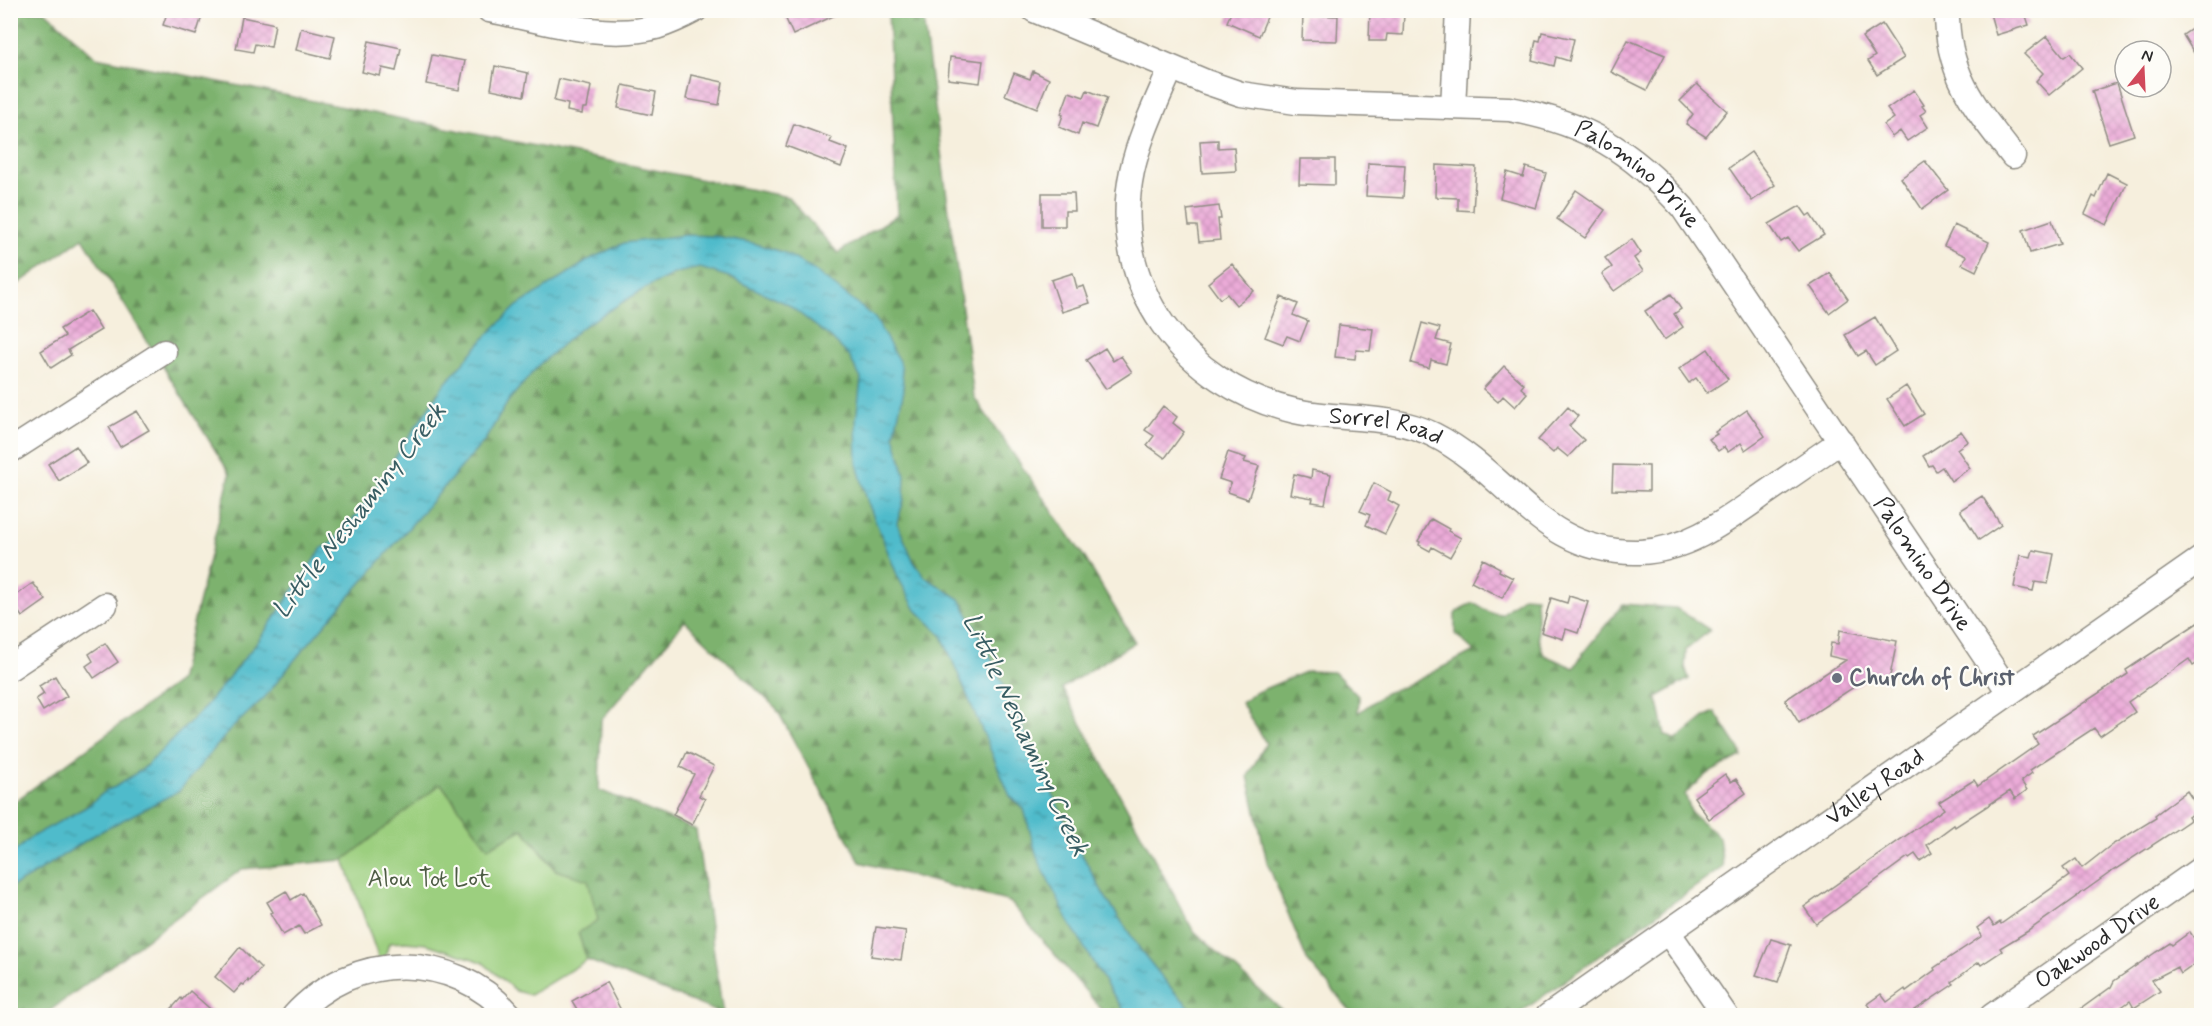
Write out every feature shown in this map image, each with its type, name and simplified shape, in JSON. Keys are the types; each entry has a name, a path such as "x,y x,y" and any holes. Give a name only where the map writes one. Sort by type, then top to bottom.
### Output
{"street":[{"path":"489,10 590,30 612,32 655,27 695,10"},
{"name":"Palomino Drive","path":"1034,10 1171,68 1241,94 1277,101 1509,109 1569,124 1602,139 1632,158 1659,181 1683,208 2010,692"},
{"path":"1453,107 1458,10"},
{"path":"1947,10 1950,49 1964,90 2013,156"},
{"name":"Sorrel Road","path":"1171,68 1140,144 1132,172 1128,221 1130,246 1135,270 1144,293 1172,336 1192,359 1211,375 1238,391 1267,403 1297,411 1380,419 1404,423 1426,431 1468,456 1537,518 1554,530 1582,544 1621,552 1665,548 1706,533 1841,441"},
{"path":"10,451 164,352"},
{"name":"Valley Road","path":"1548,1016 2202,558"},
{"path":"10,668 105,605"},
{"name":"Oakwood Drive","path":"1992,1016 2202,868"},
{"path":"1668,933 1726,1016"},
{"path":"294,1016 316,996 334,984 372,969 392,967 424,968 455,976 488,994 511,1016"}],"green space":[{"path":"11,11 45,11 96,57 788,197 838,253 897,215 888,11 922,11 974,397 1085,558 1135,642 1062,688 1193,930 1287,1015 1106,1015 1010,902 860,862 776,708 685,621 601,720 599,790 696,830 723,1014 587,960 578,933 588,881 556,870 523,829 488,848 441,784 344,860 242,869 44,1015 11,1015 10,805 179,681 230,474 83,238 11,289"},
{"path":"1523,596 1536,597 1538,638 1544,655 1574,668 1583,653 1623,604 1676,608 1710,630 1686,650 1685,667 1689,679 1657,697 1665,735 1676,740 1706,716 1715,712 1739,749 1741,756 1709,773 1685,794 1691,812 1719,837 1723,867 1517,1015 1354,1015 1307,960 1267,862 1248,776 1266,743 1241,703 1257,692 1307,671 1334,672 1359,697 1358,713 1385,693 1408,685 1474,651 1455,634 1455,614 1464,607 1473,603 1491,613 1502,614"},
{"name":"Alou Tot Lot","path":"441,784 488,848 523,829 555,870 588,880 598,920 578,933 587,960 530,995 516,991 482,962 427,944 389,943 382,968 344,860"}],"water":[{"name":"Little Neshaminy Creek","path":"684,235 715,236 753,243 785,253 814,270 875,318 901,365 904,390 894,435 905,475 904,500 897,523 914,562 925,577 960,599 989,653 1068,828 1104,895 1142,952 1171,988 1198,1015 1127,1015 1069,922 1037,857 1024,809 1010,796 942,636 916,610 898,577 868,503 857,464 856,420 861,379 849,356 830,337 787,304 729,277 700,268 676,273 649,286 582,327 541,363 509,400 485,440 265,697 230,730 179,791 96,834 11,887 11,853 31,837 86,807 107,790 144,768 203,709 259,640 322,548 331,544 356,516 443,386 488,334 517,306 592,258 624,243"}],"building":[{"path":"168,10 204,10 196,35 163,25"},
{"path":"782,10 846,10 793,35"},
{"path":"1232,10 1270,10 1259,36 1227,22"},
{"path":"1370,10 1404,12 1403,35 1387,34 1386,41 1369,41"},
{"path":"1989,10 2024,10 2029,25 1996,35"},
{"path":"1303,15 1338,16 1337,41 1302,40"},
{"path":"242,17 275,24 271,47 255,44 253,52 236,49"},
{"path":"2202,22 2202,66 2183,35"},
{"path":"1882,24 1904,58 1877,75 1868,61 1875,56 1862,37"},
{"path":"301,28 335,36 330,58 296,50"},
{"path":"1542,32 1574,39 1569,61 1556,57 1554,66 1532,60 1536,40 1540,41"},
{"path":"2047,36 2064,57 2070,53 2082,68 2049,95 2036,81 2043,73 2024,54"},
{"path":"1628,40 1665,55 1647,90 1611,72"},
{"path":"369,41 401,48 396,71 382,68 380,76 362,72"},
{"path":"432,55 465,61 459,90 426,84"},
{"path":"950,57 983,61 980,83 948,79"},
{"path":"495,66 528,73 524,96 491,89"},
{"path":"1033,71 1049,79 1037,108 1005,95 1014,73 1030,79"},
{"path":"691,75 723,82 719,105 686,99"},
{"path":"559,79 591,86 587,108 583,108 582,114 567,111 568,104 554,101"},
{"path":"1697,84 1727,111 1706,137 1686,124 1693,114 1680,101"},
{"path":"2113,84 2113,99 2122,99 2134,135 2109,143 2092,91"},
{"path":"623,85 656,92 652,115 618,108"},
{"path":"1087,90 1107,98 1096,128 1082,123 1078,135 1059,127 1069,92 1084,97"},
{"path":"1914,90 1924,105 1922,106 1926,111 1920,115 1928,127 1907,141 1900,131 1892,137 1884,125 1894,118 1887,109"},
{"path":"794,124 832,138 830,142 848,149 841,167 786,146"},
{"path":"1218,140 1218,148 1234,147 1236,171 1202,173 1200,141"},
{"path":"1751,152 1775,185 1752,201 1729,168"},
{"path":"1300,159 1335,159 1335,185 1299,184"},
{"path":"1925,161 1948,190 1922,209 1901,178"},
{"path":"1368,163 1405,165 1403,198 1366,196"},
{"path":"1436,165 1476,167 1473,211 1458,210 1458,198 1435,197"},
{"path":"1526,167 1546,173 1536,208 1500,198 1507,172 1523,177"},
{"path":"2107,173 2127,183 2107,225 2085,214 2093,196 2096,198"},
{"path":"1576,190 1605,210 1585,238 1557,219"},
{"path":"1042,193 1074,193 1075,211 1065,211 1065,226 1042,226"},
{"path":"1219,206 1220,240 1199,242 1197,226 1189,226 1187,210"},
{"path":"1800,206 1807,216 1810,214 1824,235 1798,251 1788,238 1781,242 1769,224"},
{"path":"2052,220 2060,244 2030,253 2023,230"},
{"path":"1954,225 1989,242 1976,271 1962,264 1966,256 1944,246"},
{"path":"1632,239 1641,253 1634,258 1643,271 1614,291 1602,274 1612,267 1605,258"},
{"path":"1232,264 1254,291 1236,305 1227,294 1220,299 1208,283"},
{"path":"1073,273 1077,288 1084,286 1090,303 1062,312 1051,280"},
{"path":"1830,273 1848,299 1829,313 1810,286"},
{"path":"1671,294 1681,309 1674,314 1683,327 1664,340 1645,311"},
{"path":"1281,297 1298,304 1293,315 1308,321 1300,341 1287,336 1283,344 1265,337"},
{"path":"89,311 101,330 68,350 71,355 51,368 41,351 65,336 60,329"},
{"path":"1875,317 1896,351 1875,365 1866,351 1858,356 1845,335"},
{"path":"1422,323 1440,328 1436,340 1451,344 1446,364 1431,360 1429,368 1411,363"},
{"path":"1339,325 1373,329 1370,351 1356,350 1355,359 1335,357"},
{"path":"1105,348 1113,361 1121,356 1132,372 1106,389 1086,360"},
{"path":"1708,349 1728,379 1707,393 1696,378 1689,383 1679,369"},
{"path":"1504,366 1524,384 1521,388 1527,393 1515,407 1503,396 1498,402 1483,389"},
{"path":"1906,386 1924,414 1905,426 1887,399"},
{"path":"1163,406 1177,417 1173,423 1184,432 1165,458 1147,445 1154,436 1145,430"},
{"path":"1568,407 1578,416 1569,426 1584,440 1568,457 1557,448 1553,453 1538,440"},
{"path":"1747,410 1765,436 1745,450 1741,443 1728,452 1724,447 1718,451 1709,439 1717,434 1715,432"},
{"path":"137,411 149,430 120,447 109,427"},
{"path":"1961,431 1968,441 1957,449 1970,468 1951,481 1942,467 1936,471 1932,465 1929,466 1923,456"},
{"path":"76,446 87,463 59,481 48,464"},
{"path":"1228,452 1246,458 1244,462 1259,466 1248,499 1228,492 1231,483 1219,479"},
{"path":"1613,465 1649,466 1649,491 1612,490"},
{"path":"1312,470 1331,474 1325,504 1312,502 1313,498 1290,494 1294,474 1311,478"},
{"path":"1374,483 1391,492 1388,500 1399,506 1385,534 1366,525 1370,515 1360,511"},
{"path":"1982,496 2001,525 1979,540 1960,510"},
{"path":"1431,519 1461,538 1450,557 1432,547 1430,551 1419,545 1418,541"},
{"path":"2033,550 2054,554 2048,584 2035,582 2033,591 2014,587 2020,555 2031,557"},
{"path":"1483,559 1513,578 1502,598 1471,582"},
{"path":"33,583 46,600 22,617 10,599"},
{"path":"1569,596 1588,602 1578,633 1566,629 1563,639 1541,632 1551,598 1567,603"},
{"path":"2202,620 2202,660 2193,666 2189,659 2128,702 2135,712 2100,736 2094,728 2030,770 2032,773 2021,781 2027,790 2015,799 2010,791 1955,827 1954,825 1927,845 1932,853 1920,861 1915,854 1908,857 1816,924 1804,907 1944,809 1939,802 1974,780 1978,786 2038,744 2033,736 2128,674 2126,670"},
{"name":"Church of Christ","path":"1840,630 1897,641 1889,681 1869,677 1799,723 1785,700 1846,660 1829,656 1831,643 1838,644"},
{"path":"105,643 118,662 94,678 86,666 93,661 89,654"},
{"path":"55,676 67,696 43,711 36,699 44,694 39,686"},
{"path":"687,752 714,766 699,796 705,799 692,825 673,815 694,774 680,767"},
{"path":"1725,774 1731,782 1736,779 1746,793 1709,819 1694,797"},
{"path":"2187,791 2199,809 2188,817 2190,820 2000,948 2002,951 1981,965 1979,962 1952,982 1954,984 1906,1016 1868,1016 1873,1012 1867,1004 1881,994 1887,1002 1905,989 1906,991 1935,970 1934,968 1982,936 1977,928 1989,919 1994,926 2000,922 2001,924 2069,876 2063,868 2076,859 2082,868 2110,846 2156,818 2155,815"},
{"path":"286,891 291,900 303,893 321,925 304,934 299,926 283,935 270,913 273,912 267,902"},
{"path":"876,927 906,931 901,960 871,956"},
{"path":"2190,932 2202,950 2202,959 2181,974 2177,967 2152,980 2160,991 2134,1008 2130,1001 2109,1016 2071,1016 2111,987 2114,981"},
{"path":"1771,939 1791,945 1778,982 1756,975"},
{"path":"240,947 261,968 249,982 248,980 244,985 242,984 234,993 215,977"},
{"path":"606,982 624,1016 581,1016 572,1001"},
{"path":"190,991 218,1016 165,1016"}],"place":[{"name":"Church of Christ","path":"1837,678"}]}
